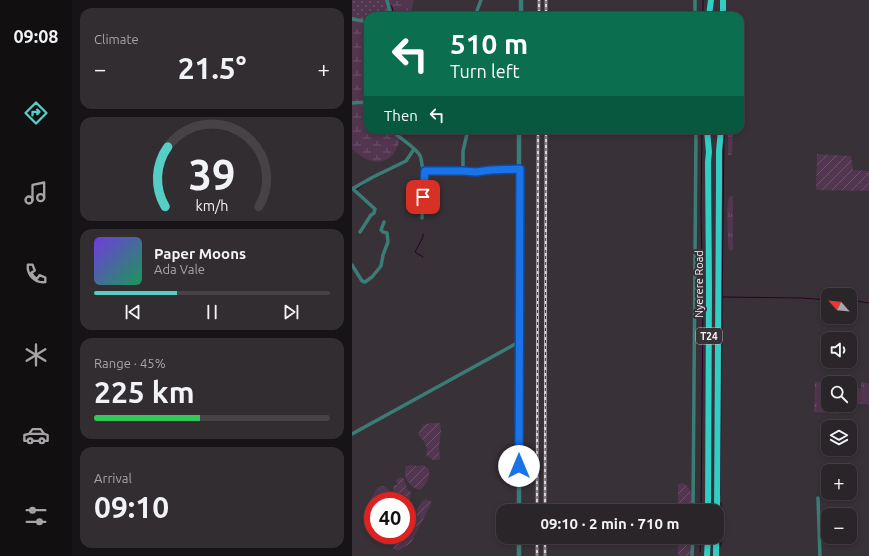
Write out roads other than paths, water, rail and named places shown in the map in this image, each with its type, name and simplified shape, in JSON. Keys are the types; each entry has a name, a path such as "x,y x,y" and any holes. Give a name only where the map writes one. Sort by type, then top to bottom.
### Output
{"highway":[{"path":"710,12 712,0"},
{"path":"723,0 723,12"},
{"name":"Nyerere Road","path":"707,134 709,152 710,287 708,504"},
{"name":"Nyerere Road","path":"716,504 719,151 721,134"},
{"path":"707,556 708,544"},
{"path":"716,544 716,556"}],"street":[{"path":"387,0 390,12"},
{"path":"476,12 480,0"},
{"path":"521,0 521,12"},
{"path":"695,0 696,12"},
{"path":"352,19 364,21"},
{"path":"352,103 364,102"},
{"path":"397,134 420,155 422,166 425,171 422,218"},
{"path":"463,171 463,151 467,134"},
{"path":"519,504 520,134"},
{"path":"693,504 696,134"},
{"path":"360,232 371,215 374,213 375,209 353,189 373,177 406,161 414,149"},
{"path":"425,171 476,172 520,169"},
{"path":"352,265 362,281 366,282 380,268 388,242 387,233 381,230 384,222"},
{"path":"352,434 520,342"},
{"path":"818,498 820,556"},
{"path":"519,544 519,556"},
{"path":"692,556 693,544"}],"waterway":[{"path":"703,0 703,12"},
{"path":"389,4 392,7 393,12"},
{"path":"701,504 703,299 701,214 702,134"},
{"path":"720,495 724,134"},
{"path":"356,190 368,181"},
{"path":"423,234 423,237 415,252 423,257"},
{"path":"723,297 821,299"},
{"path":"857,301 869,303"},
{"path":"700,552 701,544"}],"railway":[{"path":"539,0 539,12"},
{"path":"546,0 546,12"},
{"path":"537,504 538,134"},
{"path":"545,504 546,134"},
{"path":"537,544 537,556"},
{"path":"545,544 545,556"}]}
